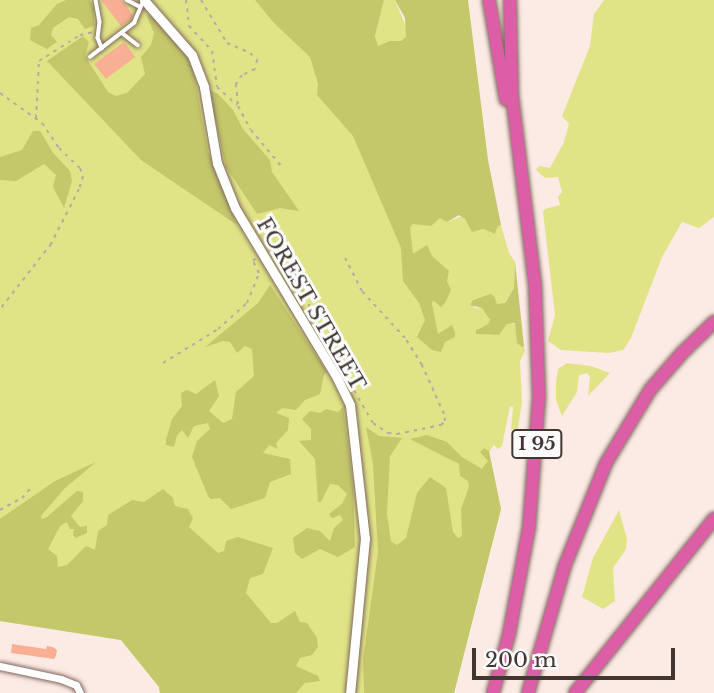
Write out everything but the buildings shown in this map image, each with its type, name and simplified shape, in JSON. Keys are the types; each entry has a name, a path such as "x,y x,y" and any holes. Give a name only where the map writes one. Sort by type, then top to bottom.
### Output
{"highway":[{"path":"489,0 524,192"},
{"name":"I 95","path":"493,693 522,568 534,489 539,428 537,313 512,96 510,0"},
{"path":"528,693 565,565 606,463 658,380 714,322"},
{"path":"575,693 714,519"}],"street":[{"name":"FOREST STREET","path":"143,2 184,42 198,66 221,174 234,208 340,382 351,411 365,538 350,693"},
{"path":"0,666 61,679 76,685 80,693"}],"lane":[{"path":"96,0 102,48"},
{"path":"90,57 134,23 143,2 127,0"},
{"path":"122,33 138,45"}],"path":[{"path":"186,0 189,26 212,51 216,87 237,106 251,130 282,167"},
{"path":"201,0 227,43 250,53 257,60 255,69 242,75 236,84 237,106"},
{"path":"36,119 39,61 80,35 98,32"},
{"path":"0,93 36,119 80,168 83,180 51,244 0,309"},
{"path":"163,363 218,329 247,303 259,274 253,261 261,255 276,251 295,273 324,339 373,423 388,433 397,434 441,425 445,418 422,365 405,338 362,291 345,258"},
{"path":"0,510 22,498 31,488"}],"green space":[{"path":"0,0 313,0 443,218 447,222 462,216 475,231 483,229 495,234 501,225 509,253 515,262 514,288 503,305 497,304 490,294 473,300 474,308 482,308 490,320 488,325 478,328 478,334 499,335 507,324 517,324 517,343 524,346 525,351 520,361 522,402 518,428 511,430 513,407 510,406 502,446 498,449 494,445 489,452 501,509 454,693 160,693 159,687 121,640 0,621"},
{"path":"66,0 90,0 94,9 94,26 85,29 78,19 69,17 53,28 51,35 57,42 47,49 30,40 31,28 39,25 57,4"},
{"path":"255,0 384,0 375,36 378,46 390,41 401,41 406,37 405,18 395,0 468,0 488,160 501,225 495,234 483,229 472,232 465,219 459,215 447,222 440,218 431,226 413,224 410,227 413,254 427,245 432,256 449,271 447,281 451,290 445,303 441,307 433,300 432,304 438,334 452,325 455,333 455,337 445,342 441,352 432,350 417,337 425,320 419,303 403,281 401,248 353,136 317,95 318,84 310,57 274,23"},
{"path":"384,0 395,0 408,32 405,40 378,47 375,36"},
{"path":"604,0 714,0 714,217 699,228 682,222 662,257 631,338 623,350 609,353 561,350 548,341 555,315 543,212 560,205 558,197 562,192 558,177 545,178 536,170 539,166 550,168 564,142 569,124 562,116 590,46 594,14"},
{"path":"146,14 160,22 185,53 193,68 208,152 237,225 141,160 47,61 83,36 89,42 85,56 108,92 116,96 127,93 145,74 141,57 151,45 154,33"},
{"path":"209,91 217,93 233,110 243,129 270,160 272,172 299,211 280,208 257,214 226,167"},
{"path":"33,131 40,131 54,154 70,171 72,181 64,208 53,187 56,175 44,164 16,181 0,180 0,157 22,150"},
{"path":"515,262 522,347 517,343 515,323 507,324 499,335 476,334 476,330 490,320 482,308 470,305 473,300 490,294 494,296 497,304 505,303 514,288"},
{"path":"270,285 327,372 320,394 305,400 296,410 282,408 276,413 289,418 288,430 276,443 278,449 269,445 263,453 290,459 291,474 270,482 265,498 231,509 220,498 211,499 208,496 192,457 197,441 210,429 208,423 194,426 188,438 182,430 177,435 174,447 166,445 166,440 172,419 182,406 181,393 187,390 196,394 215,380 219,396 209,411 223,423 232,419 236,392 254,376 252,349 245,346 237,353 230,342 223,341 205,347 258,303"},
{"path":"567,363 591,366 610,373 588,396 590,377 587,373 579,375 577,392 562,416 556,400 556,382 558,369"},
{"path":"343,407 353,484 355,547 338,557 320,549 302,559 295,553 293,538 307,528 320,531 330,541 334,528 343,520 340,515 332,518 329,514 342,504 347,494 338,485 330,484 321,502 318,502 315,459 299,441 311,440 311,429 302,419 310,411 320,413 326,409 338,412"},
{"path":"366,427 379,436 402,438 390,456 387,514 391,541 397,545 406,538 417,493 430,477 446,488 453,532 458,538 462,536 461,509 469,487 468,481 460,476 459,464 410,439 427,435 447,442 462,457 482,469 488,461 480,452 484,448 489,451 501,509 454,693 364,693 363,660 378,552 373,464"},
{"path":"96,462 64,489 41,516 42,519 47,517 77,491 83,492 83,501 71,516 80,527 87,526 87,533 76,538 73,535 74,529 70,529 67,522 60,526 48,549 57,556 58,567 67,565 86,546 95,550 98,531 107,525 108,515 132,500 144,502 163,489 173,498 175,506 188,509 193,518 189,527 218,553 224,551 226,541 238,537 273,548 263,574 250,578 246,593 271,623 277,623 295,611 300,622 307,623 317,638 318,647 312,655 300,658 296,666 318,676 320,681 305,683 296,693 160,693 159,687 121,640 0,621 0,519 55,481"},
{"path":"619,510 627,539 626,549 613,568 615,601 603,609 582,597 593,558"}]}
